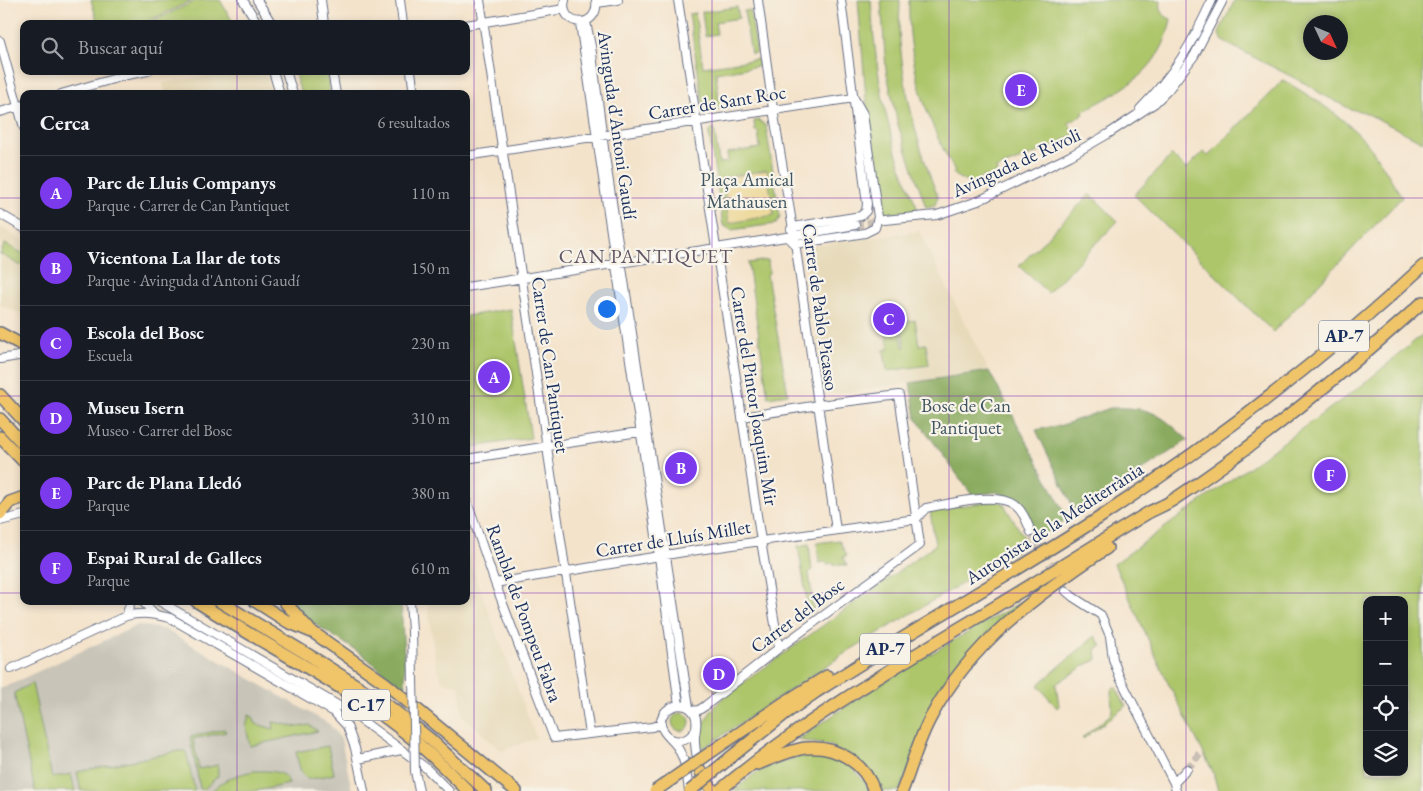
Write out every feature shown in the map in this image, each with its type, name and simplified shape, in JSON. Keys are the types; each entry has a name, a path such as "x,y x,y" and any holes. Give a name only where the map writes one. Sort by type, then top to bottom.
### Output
{"highway":[{"name":"Autopista de la Mediterrània","path":"690,791 730,756 816,692 1098,518 1190,455 1262,402 1335,344 1423,266"},
{"name":"Autopista de la Mediterrània","path":"719,791 785,739 868,683 1078,562 1110,541 1148,512 1171,501 1245,449 1377,343 1423,302"},
{"path":"0,333 20,344"},
{"path":"0,395 20,417"},
{"path":"0,419 20,441"},
{"path":"0,436 20,458"},
{"path":"0,514 10,502 20,498"},
{"path":"656,791 782,704 1019,560 1045,551"},
{"path":"902,791 923,733 942,698 969,660 988,640 1078,562"},
{"name":"C-17","path":"203,605 335,684 377,712 408,735 468,791"},
{"name":"C-17","path":"225,605 390,707 430,740 486,791"},
{"path":"261,605 288,622 314,634 385,683 516,791"},
{"path":"288,605 314,634"},
{"path":"742,771 788,753 805,748 818,748 837,753 853,762 867,776 874,791"},
{"path":"909,791 915,754"},
{"path":"699,769 713,791"}],"street":[{"path":"244,0 256,20"},
{"path":"258,0 270,20"},
{"path":"321,0 324,20"},
{"path":"400,0 403,20"},
{"name":"Carrer de Can Pantiquet","path":"480,0 590,734"},
{"path":"565,0 564,9 568,17 583,23 594,15 597,1 618,0"},
{"name":"Carrer del Pintor Joaquim Mir","path":"678,0 760,541 779,648"},
{"name":"Carrer de Pablo Picasso","path":"758,0 836,530"},
{"path":"470,286 716,247 791,233 861,216 866,211 867,204 841,0"},
{"name":"Avinguda de Rivoli","path":"1128,122 1172,74 1184,56 1212,0"},
{"name":"Avinguda de Rivoli","path":"884,220 937,215 978,201 1070,156 1128,122 1155,103 1180,76 1201,44 1223,0"},
{"path":"470,24 564,9"},
{"name":"Avinguda d'Antoni Gaudí","path":"583,23 662,556 679,704"},
{"path":"1201,24 1199,39 1201,44"},
{"path":"0,41 20,102"},
{"path":"75,90 127,75"},
{"path":"274,75 279,90"},
{"path":"287,75 292,90"},
{"path":"333,75 335,90"},
{"path":"412,75 413,90"},
{"path":"795,244 865,233 875,228 878,217 863,114 854,98"},
{"name":"Carrer de Sant Roc","path":"470,155 854,98"},
{"path":"0,112 20,105"},
{"path":"0,214 20,226"},
{"path":"791,233 855,225"},
{"path":"0,359 20,356"},
{"path":"742,417 899,395 916,519"},
{"path":"470,458 644,432"},
{"path":"916,519 926,508 989,498 1003,498 1016,505 1025,517 1031,532"},
{"name":"Rambla de Pompeu Fabra","path":"470,510 495,583 554,738 590,734"},
{"path":"0,521 20,515"},
{"name":"Carrer de Lluís Millet","path":"495,583 760,541 916,519"},
{"name":"Carrer del Bosc","path":"691,709 699,710 705,706 779,648 920,545 916,519"},
{"name":"Avinguda d'Antoni Gaudí","path":"662,556 691,709"},
{"path":"1066,591 1073,598 1101,615 1110,636 1113,659 1119,676 1175,787 1187,769"},
{"path":"126,616 130,605"},
{"path":"146,605 155,614"},
{"path":"166,605 354,714 426,768 449,791"},
{"path":"410,605 415,771 419,791"},
{"path":"11,669 126,616 140,613 170,618 334,712 347,726 358,758 364,791"},
{"path":"673,740 683,741 688,739 697,724 696,717 691,709 679,704 666,710 661,724 662,729 673,740 684,759 690,791"},
{"path":"590,734 652,727 661,724"},
{"path":"695,730 696,752 702,791"},
{"path":"358,758 401,750"}],"shaded area":[{"path":"214,75 266,75 270,90 165,90 163,83"},
{"path":"0,227 20,239 20,313 0,305"},
{"path":"919,231 989,371 833,394 825,388 805,257 812,246"},
{"path":"470,562 536,738 501,751 462,715 460,686 443,682 436,665 428,605 470,605"},
{"path":"138,625 164,629 329,724 341,739 352,791 0,791 0,689"}],"green space":[{"path":"91,0 193,0 150,20 97,20"},
{"path":"198,0 220,0 232,20 155,20"},
{"path":"858,0 871,0 876,58 886,114 898,159 918,210 884,215 866,98"},
{"path":"881,0 900,0 899,38 905,83 924,160 938,197 935,205 926,207 898,125 886,69"},
{"path":"909,0 1161,0 1162,12 1171,19 1166,37 1150,65 1127,86 1083,111 1084,114 1069,123 1074,135 1046,149 996,169 997,174 979,178 979,183 975,183 962,180 953,173 955,171 944,151 927,110 920,89 911,44"},
{"path":"1235,0 1423,0 1423,142 1364,112 1350,109 1312,87 1224,42 1219,35"},
{"path":"737,7 739,18 715,22 717,34 705,36 702,12"},
{"path":"750,10 757,53 751,54 744,11"},
{"path":"695,13 703,67 758,59 759,66 716,73 719,99 746,96 748,105 711,110 703,105 689,14"},
{"path":"295,75 328,75 329,90 300,90"},
{"path":"1283,80 1320,103 1354,130 1381,162 1402,197 1273,332 1134,195 1172,155 1186,169 1203,152 1208,156"},
{"name":"Plaça Amical Mathausen","path":"759,120 766,126 780,217 776,224 731,230 723,225 709,133 714,127 719,163 728,162 727,153 760,148 758,131 755,131 754,121"},
{"path":"1089,195 1118,221 1048,293 1019,266"},
{"path":"5,244 20,252 20,265 0,254"},
{"path":"768,260 769,273 767,275 788,394 768,397 748,263"},
{"path":"511,309 531,438 470,447 470,315"},
{"path":"915,320 919,345 926,344 929,365 887,371 884,350 889,349 885,325 899,323 903,347 905,347 901,323"},
{"path":"1423,334 1423,791 1218,791 1213,772 1167,681 1114,564 1361,386"},
{"name":"Bosc de Can Pantiquet","path":"989,371 1068,519 1039,538 1014,499 997,492 972,495 916,418 910,383"},
{"path":"1110,408 1145,410 1153,413 1169,423 1188,440 1076,513 1036,430 1062,425"},
{"path":"996,501 1003,503 1028,544 850,650 702,749 701,734 703,726 710,713 725,696 935,545 930,510"},
{"path":"839,540 847,556 843,557 847,565 819,563 817,543"},
{"path":"809,544 812,571 809,572 814,612 809,613 798,546"},
{"path":"1032,596 947,682 899,791 879,791 832,746 798,740 883,683"},
{"path":"294,605 401,605 406,691 363,655 307,619"},
{"path":"1095,636 1102,646 1096,649 1097,660 1087,664 1056,684 1059,706 1057,708 1038,685"},
{"path":"32,683 52,778 71,774 75,791 35,791 14,693"},
{"path":"1115,686 1126,706 1083,739 1110,715 1112,711 1111,690"},
{"path":"677,713 685,713 690,718 688,729 677,731 672,726 672,718"},
{"path":"249,715 253,717 256,724 274,729 273,722 298,727 309,725 318,731 250,746 246,727"},
{"path":"224,729 226,732 193,739 199,769 218,765 218,776 203,790 200,788 190,737"},
{"path":"328,746 334,774 310,779 306,778 301,770 296,752"},
{"path":"186,751 195,791 81,791 77,772"},
{"path":"806,754 822,755 844,762 856,772 869,791 734,791 754,774 773,765"},
{"path":"254,771 280,773 287,779 289,784 256,791 212,791 221,783 231,778"}],"sand":[{"path":"767,170 774,215 729,223 723,178"}],"tunnel":[{"path":"855,225 882,221"},
{"path":"1031,532 1066,591"},
{"path":"1187,769 1200,753"}],"place":[{"name":"Parc de Plana Lledó","path":"1021,90"},
{"name":"Escola del Bosc","path":"889,319"},
{"name":"Parc de Lluis Companys","path":"494,377"},
{"name":"Vicentona La llar de tots","path":"681,468"},
{"name":"Espai Rural de Gallecs","path":"1330,475"},
{"name":"Museu Isern","path":"719,674"}],"district":[{"name":"CAN PANTIQUET","path":"646,256"}]}
